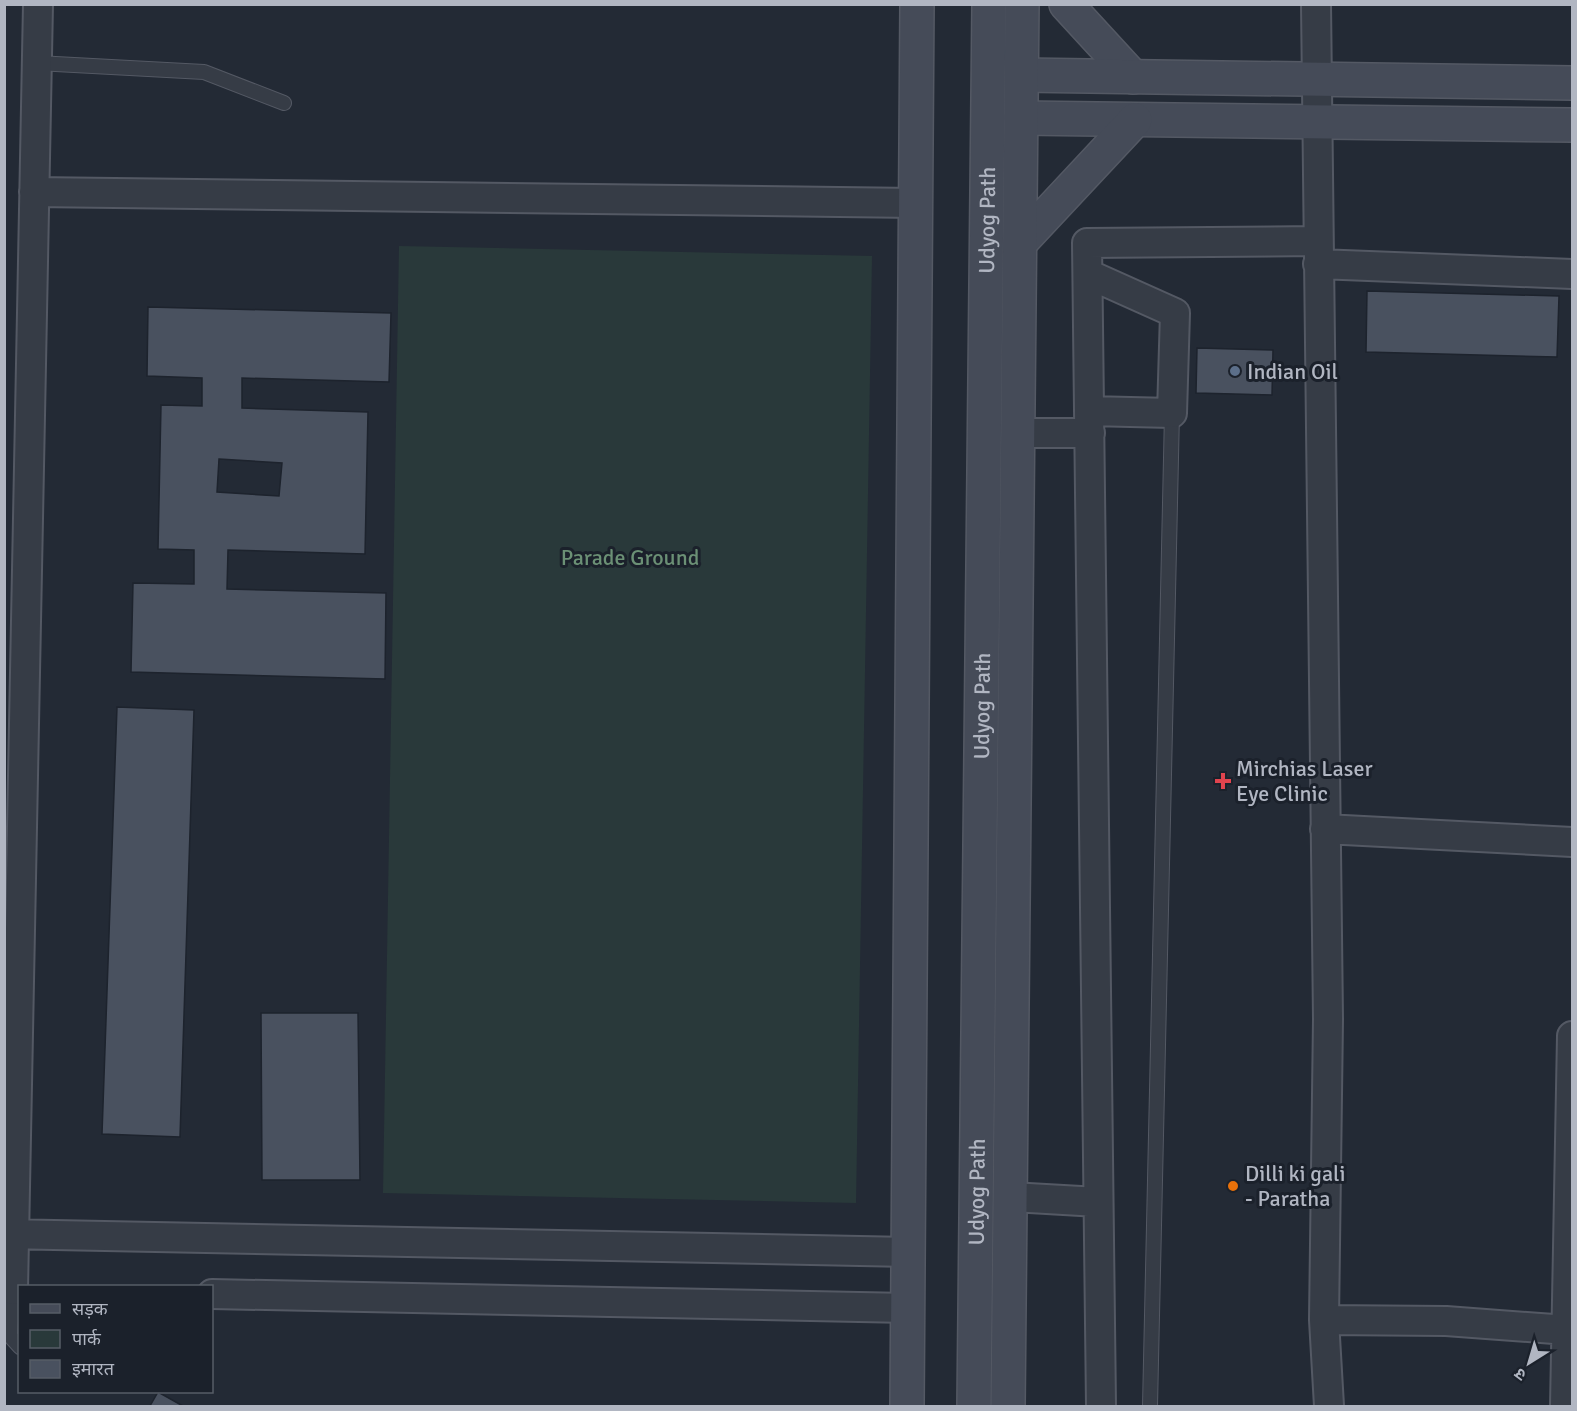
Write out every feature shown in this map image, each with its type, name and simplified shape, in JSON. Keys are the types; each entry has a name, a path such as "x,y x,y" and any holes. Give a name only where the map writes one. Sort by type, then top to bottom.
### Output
{"main road":[{"path":"908,1407 917,4"},
{"name":"Udyog Path","path":"974,1407 989,4"},
{"name":"Udyog Path","path":"1008,1407 1022,4"},
{"path":"1066,4 1133,77"},
{"path":"1022,75 1572,83"},
{"path":"1021,118 1572,125"},
{"path":"1020,243 1135,120"}],"street":[{"path":"12,1290 9,1234 12,963 38,4"},
{"path":"1316,4 1315,122 1328,1020 1324,1320 1329,1407"},
{"path":"34,192 916,203"},
{"path":"1101,1407 1087,243 1317,253 1572,274"},
{"path":"1018,433 1172,413 1176,313 1088,274"},
{"path":"1325,829 1572,842"},
{"path":"1565,1407 1569,1316 1572,1036"},
{"path":"1010,1197 1098,1202"},
{"path":"9,1234 909,1252"},
{"path":"213,1294 908,1308"},
{"path":"1324,1320 1446,1322 1569,1316"}],"lane":[{"path":"37,63 204,72 285,102"},
{"path":"1150,1407 1172,413"},
{"path":"12,1290 10,1336 18,1345"}],"green space":[{"name":"Parade Ground","path":"399,246 872,256 856,1203 383,1193"}],"building":[{"path":"1367,291 1559,296 1557,357 1366,352"},
{"path":"148,307 391,313 389,382 242,378 242,408 368,412 365,554 228,550 227,589 386,593 385,679 131,672 133,583 194,584 194,550 158,549 161,405 202,406 202,378 147,376","holes":["219,459 282,463 279,496 217,492"]},
{"name":"Indian Oil","path":"1197,348 1273,350 1272,395 1196,393"},
{"path":"117,707 194,710 180,1137 102,1134"},
{"path":"261,1013 358,1013 360,1180 262,1180"},
{"path":"157,1393 160,1393 183,1406 150,1406"}],"place":[{"name":"Indian Oil","path":"1235,371"},
{"name":"Mirchias Laser Eye Clinic","path":"1223,781"},
{"name":"Dilli ki gali - Paratha","path":"1233,1186"}]}
